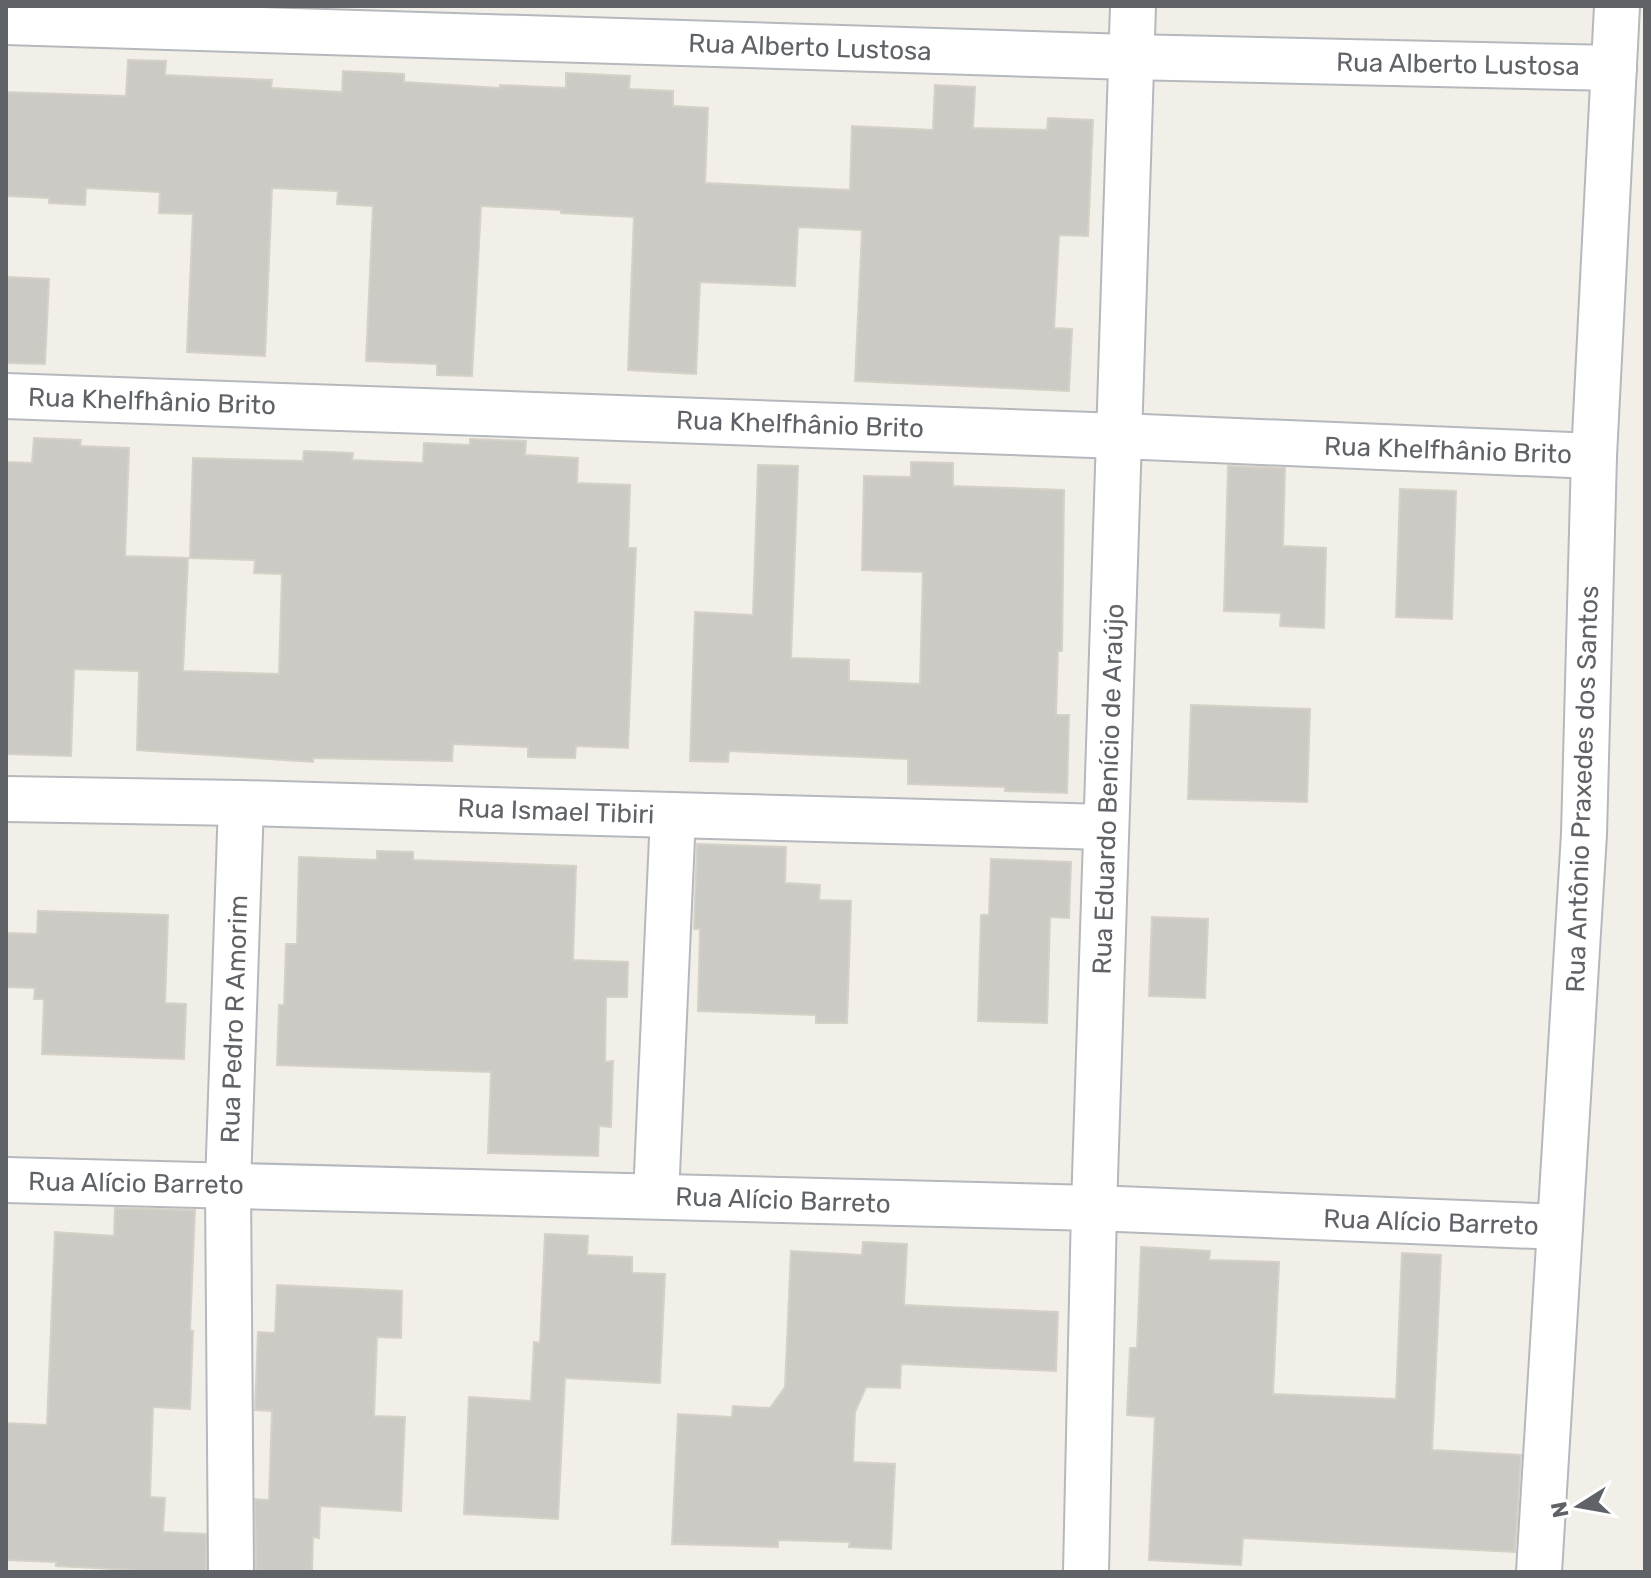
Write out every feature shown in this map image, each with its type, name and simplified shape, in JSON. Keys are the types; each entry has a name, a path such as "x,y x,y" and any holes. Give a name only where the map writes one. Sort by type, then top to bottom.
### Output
{"street":[{"name":"Rua Eduardo Benício de Araújo","path":"1086,1572 1094,1208 1133,6"},
{"name":"Rua Antônio Praxedes dos Santos","path":"1539,1572 1584,834 1594,456 1617,6"},
{"name":"Rua Alberto Lustosa","path":"6,22 1130,57 1614,68"},
{"name":"Rua Khelfhânio Brito","path":"6,396 1594,456"},
{"name":"Rua Ismael Tibiri","path":"6,799 1106,827"},
{"name":"Rua Pedro R Amorim","path":"231,1572 228,1185 241,803"},
{"path":"656,1196 673,815"},
{"name":"Rua Alício Barreto","path":"6,1180 1094,1208 1560,1227"}],"building":[{"path":"128,60 166,61 165,75 272,80 271,88 342,92 343,71 404,74 404,82 500,88 500,85 566,88 566,73 630,76 629,89 673,91 673,106 708,108 705,183 850,190 852,126 933,130 935,85 975,87 973,128 1047,130 1048,118 1093,120 1088,236 1059,235 1054,328 1072,329 1069,391 855,381 862,230 798,227 795,286 700,282 696,374 628,370 634,217 481,206 472,376 437,375 437,364 366,361 373,206 337,204 338,191 272,188 265,356 187,352 193,214 159,213 160,192 86,188 85,205 49,203 49,198 6,196 6,92 126,96"},
{"path":"7,277 49,279 45,364 6,363"},
{"path":"34,438 81,440 80,446 129,448 125,556 188,558 183,671 279,674 282,574 254,573 255,560 190,558 193,458 303,461 304,451 353,453 352,460 423,463 424,443 470,445 470,439 526,441 525,455 578,458 577,483 630,485 628,548 636,548 628,748 576,746 575,758 528,757 528,747 453,744 452,761 313,758 313,762 137,750 139,671 74,669 71,756 6,754 6,462 32,463"},
{"path":"911,462 953,463 953,486 1064,490 1062,651 1058,651 1056,715 1069,715 1067,793 1005,791 1005,787 908,784 908,759 729,751 728,762 690,761 695,612 753,615 758,465 798,466 791,658 849,660 849,681 920,684 923,572 862,570 864,476 911,477"},
{"path":"1228,466 1285,468 1283,546 1326,548 1324,628 1280,626 1281,613 1224,611"},
{"path":"1400,489 1456,491 1452,619 1396,617"},
{"path":"1191,705 1310,709 1307,802 1188,799"},
{"path":"697,844 786,847 785,883 820,885 819,900 851,901 847,1023 816,1023 816,1015 698,1011 700,929 694,929"},
{"path":"377,851 413,852 413,860 576,866 573,960 628,962 627,997 606,997 605,1062 613,1061 611,1127 599,1126 598,1156 488,1153 491,1072 277,1065 279,1005 284,1005 286,944 297,944 299,857 377,860"},
{"path":"991,859 1071,862 1069,918 1050,917 1047,1023 978,1021 981,915 989,915"},
{"path":"38,911 168,915 165,1003 186,1004 184,1059 42,1054 44,999 34,999 35,988 6,987 6,933 37,934"},
{"path":"1152,917 1208,919 1205,998 1149,996"},
{"path":"115,1208 195,1210 190,1409 153,1407 150,1497 165,1498 163,1532 206,1534 206,1572 133,1572 56,1566 56,1562 6,1560 6,1423 47,1425 55,1232 114,1236"},
{"path":"545,1234 588,1236 587,1255 632,1257 632,1273 665,1274 660,1383 565,1378 558,1519 464,1514 469,1397 531,1401 534,1342 540,1343"},
{"path":"863,1242 907,1244 904,1305 1058,1312 1056,1371 901,1364 900,1388 866,1387 855,1412 853,1462 895,1464 891,1549 849,1547 850,1542 778,1540 778,1547 672,1544 678,1414 732,1417 733,1406 770,1408 785,1387 791,1251 862,1255"},
{"path":"1141,1247 1210,1251 1209,1260 1279,1262 1273,1394 1396,1399 1402,1253 1441,1255 1432,1450 1521,1455 1515,1552 1243,1538 1241,1565 1149,1560 1155,1417 1127,1415 1130,1348 1137,1348"},
{"path":"277,1285 402,1291 401,1338 377,1337 374,1416 405,1417 401,1511 320,1506 319,1538 313,1537 312,1572 256,1572 255,1499 269,1500 272,1411 255,1410 258,1332 275,1333"}]}
